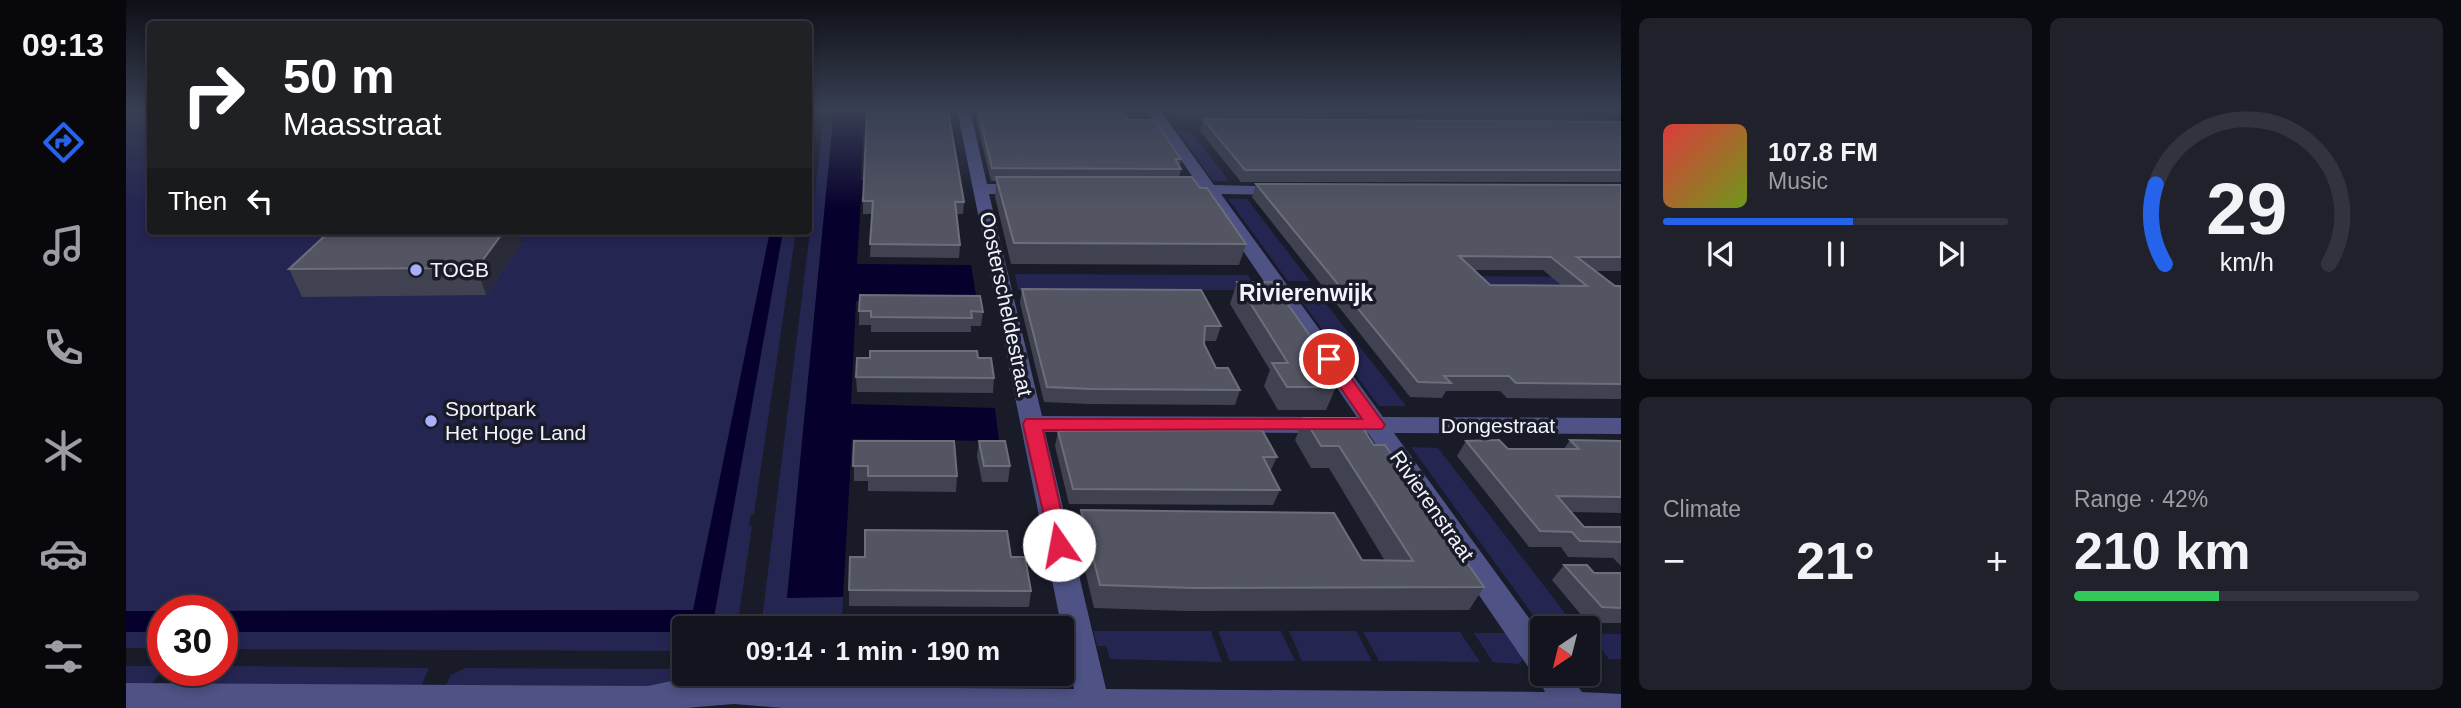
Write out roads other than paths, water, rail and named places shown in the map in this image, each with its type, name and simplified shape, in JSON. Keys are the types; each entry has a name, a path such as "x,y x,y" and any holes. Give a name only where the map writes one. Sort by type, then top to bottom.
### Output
{"street":[{"name":"Oosterscheldestraat","path":"971,143 1093,702"},
{"name":"Rivierenstraat","path":"1176,143 1530,644"},
{"path":"981,189 1047,189"},
{"path":"1181,189 1294,190"},
{"name":"Dongestraat","path":"1032,424 1621,426"},
{"path":"1558,686 1574,708"},
{"path":"144,702 657,705 699,690 775,691 810,705 1093,702 1616,708"}],"place":[{"name":"TOGB","path":"416,270"},
{"name":"Sportpark Het Hoge Land","path":"431,421"}],"district":[{"name":"Rivierenwijk","path":"1306,293"}]}
